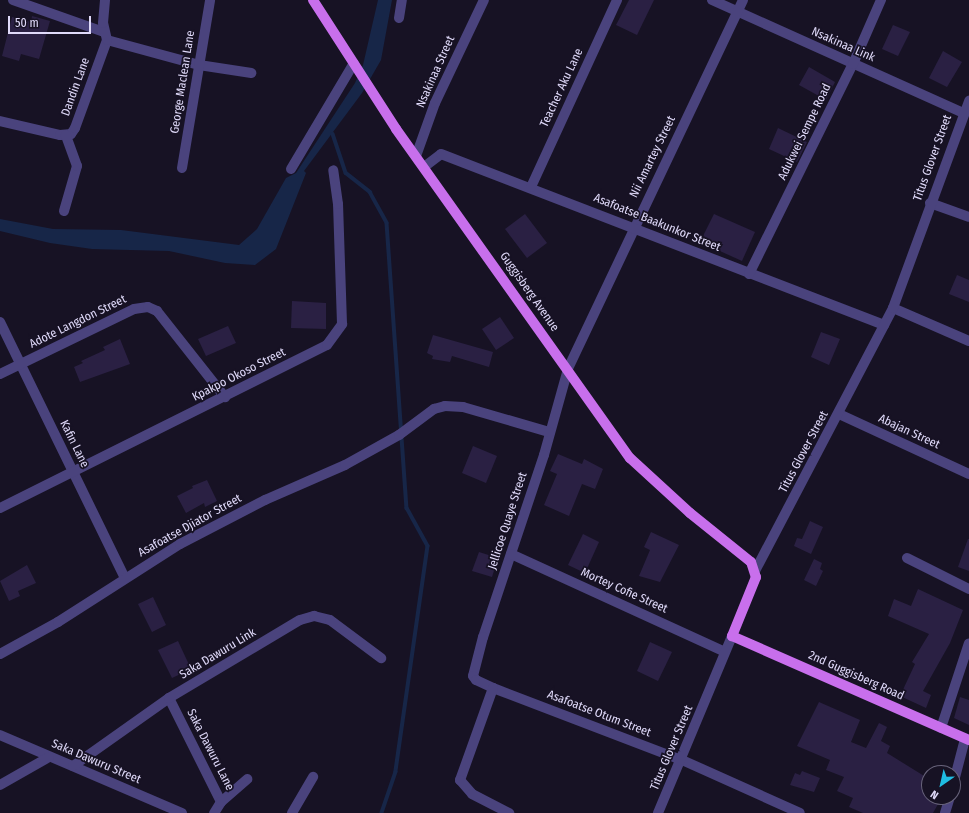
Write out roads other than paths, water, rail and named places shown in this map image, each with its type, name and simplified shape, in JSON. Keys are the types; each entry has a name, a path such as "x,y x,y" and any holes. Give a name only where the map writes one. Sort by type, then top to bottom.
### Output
{"main road":[{"name":"Guggisberg Avenue","path":"313,0 416,156 604,422 639,467 690,513 751,562 755,571"},
{"name":"Titus Glover Street","path":"732,636 756,577 755,571"},
{"name":"2nd Guggisberg Road","path":"732,636 967,739"}],"street":[{"path":"13,0 106,36 199,65 251,73"},
{"name":"Dandin Lane","path":"66,135 75,128 106,36 105,0"},
{"name":"George Maclean Lane","path":"182,168 210,0"},
{"path":"400,18 402,0"},
{"name":"Nsakinaa Street","path":"416,156 436,103 484,0"},
{"name":"Teacher Aku Lane","path":"531,187 617,0"},
{"name":"Nsakinaa Link","path":"712,0 963,113"},
{"name":"Nii Amartey Street","path":"568,369 632,228 743,0"},
{"name":"Adukwei Sempe Road","path":"750,274 853,64 881,0"},
{"path":"291,169 357,67"},
{"name":"Titus Glover Street","path":"755,571 839,414 893,308 963,113 969,101"},
{"path":"0,121 66,135 77,166 64,211"},
{"name":"Asafoatse Baakunkor Street","path":"424,167 441,154 531,187 750,274 884,324"},
{"name":"Kpakpo Okoso Street","path":"0,508 72,470 225,397 327,345 342,324 338,204 333,170"},
{"path":"930,203 969,217"},
{"name":"Adote Langdon Street","path":"0,374 134,309 148,307 158,311 225,397"},
{"path":"893,308 969,341"},
{"name":"Kafin Lane","path":"0,322 125,578"},
{"name":"Jellicoe Quaye Street","path":"476,680 473,676 483,637 511,554 568,369"},
{"name":"Asafoatse Djiator Street","path":"0,654 58,622 125,578 234,516 345,465 399,435 425,415 444,406 463,407 549,432"},
{"name":"Abajan Street","path":"839,414 969,474"},
{"name":"Mortey Cofie Street","path":"511,554 726,652"},
{"path":"907,558 969,589"},
{"name":"Saka Dawuru Link","path":"73,766 169,698 300,620 314,616 330,620 381,658"},
{"name":"Titus Glover Street","path":"658,813 682,760 732,636"},
{"path":"941,728 969,642"},
{"name":"Asafoatse Otum Street","path":"476,680 493,688 682,760 800,813"},
{"path":"493,688 460,780 472,794 509,813"},
{"name":"Saka Dawuru Lane","path":"169,698 221,802 214,813"},
{"name":"Saka Dawuru Street","path":"0,735 176,812"},
{"path":"959,765 967,739"},
{"path":"0,785 49,757"},
{"path":"292,813 313,777"},
{"path":"221,802 247,779"}],"water":[{"path":"378,0 392,0 381,60 362,93 304,171 306,173 276,249 255,265 225,263 169,251 92,249 50,243 0,231 0,219 53,229 121,230 239,245 257,229 286,178 296,173 355,83 363,65"}],"waterway":[{"path":"333,134 346,173 370,192 387,223 407,508 428,546 396,772 382,813"}]}
